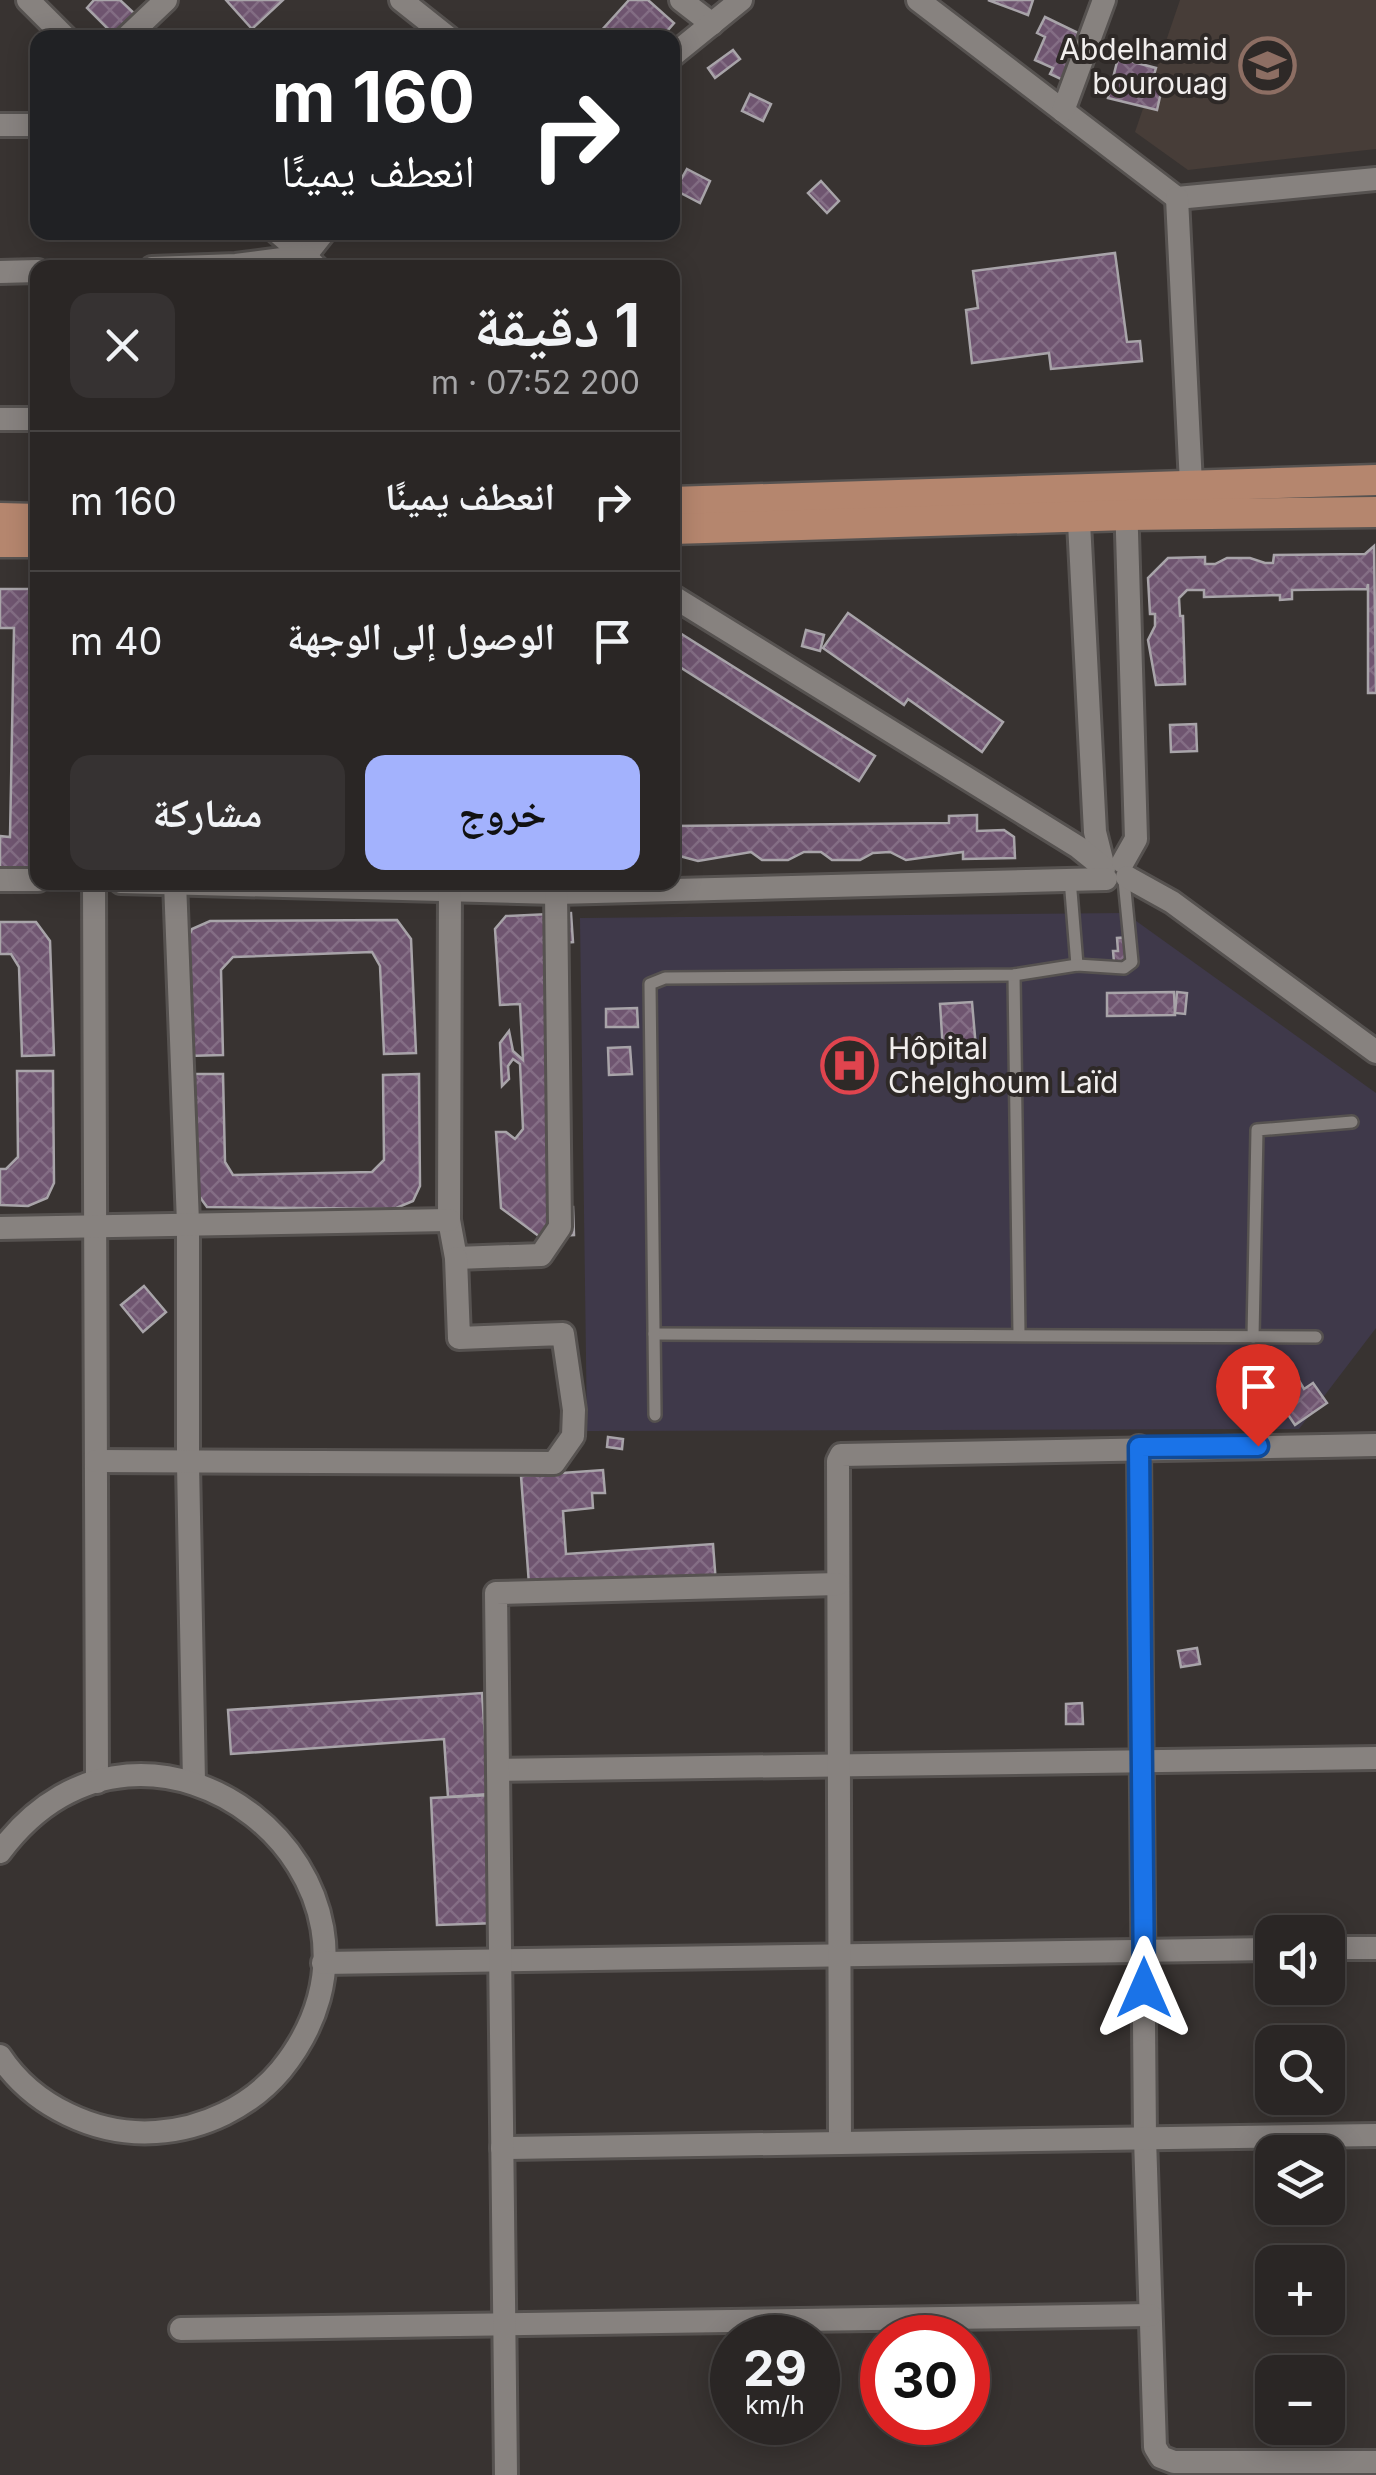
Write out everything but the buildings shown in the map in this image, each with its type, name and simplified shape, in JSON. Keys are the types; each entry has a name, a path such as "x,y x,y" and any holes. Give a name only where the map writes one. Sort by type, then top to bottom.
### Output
{"main road":[{"path":"1126,501 1191,484 1376,480"},
{"path":"680,502 1126,501 1376,512"},
{"path":"680,528 1078,502"},
{"path":"0,518 30,518"},
{"path":"0,542 30,542"}],"street":[{"path":"28,0 58,30"},
{"path":"134,30 166,0"},
{"path":"401,0 438,30"},
{"path":"680,0 712,24"},
{"path":"680,50 741,0"},
{"path":"918,0 945,9 1064,112 1177,198 1376,179"},
{"path":"1064,112 1104,0"},
{"path":"0,126 30,125"},
{"path":"1177,198 1191,484"},
{"path":"286,240 309,260"},
{"path":"0,272 30,271"},
{"path":"0,419 30,419"},
{"path":"1126,501 1136,839 1141,865 1172,902"},
{"path":"1078,502 1086,839"},
{"path":"680,601 1086,839 1117,873 1172,902 1376,1052"},
{"path":"1039,880 1086,839"},
{"path":"1117,873 1136,839"},
{"path":"680,890 1070,879 1117,873"},
{"path":"0,880 30,880"},
{"path":"94,890 98,1782"},
{"path":"175,890 188,1223 194,1783"},
{"path":"96,1461 554,1463 572,1436 574,1410 563,1334 460,1338 456,1258 448,1220 450,890"},
{"path":"516,890 667,890"},
{"path":"456,1258 541,1254 560,1227 556,893"},
{"path":"0,1228 448,1220"},
{"path":"840,2143 841,1455 1376,1444"},
{"path":"1139,1447 1145,2138 1155,2446 1162,2457 1174,2462 1376,2462"},
{"path":"506,2475 496,1594 838,1584"},
{"path":"498,1770 1376,1758"},
{"path":"0,1852 37,1812 66,1794 98,1782 146,1776 194,1783 231,1798 263,1821 290,1851 310,1885 320,1923 323,1963 319,1995 308,2026 282,2068 247,2101 188,2128 126,2132 69,2115 36,2095 0,2056"},
{"path":"1345,1948 1376,1948"},
{"path":"323,1963 1255,1949"},
{"path":"502,2148 1376,2135"},
{"path":"181,2329 1150,2315"}],"lane":[{"path":"655,1415 650,984 665,978 1014,974 1077,965 1124,968 1132,962 1117,873"},
{"path":"1070,879 1077,965"},
{"path":"1014,974 1019,1334"},
{"path":"1253,1337 1257,1130 1352,1122"},
{"path":"654,1334 1316,1337"}],"shaded area":[{"name":"Abdelhamid bourouag","path":"1180,0 1376,0 1376,149 1188,170 1135,132"},
{"path":"1125,913 1376,1093 1376,1328 1299,1429 587,1431 580,918"}],"place":[{"name":"Abdelhamid bourouag","path":"1267,66"},
{"name":"Hôpital Chelghoum Laïd","path":"849,1065"}],"route":[{"path":"1144,1988 1139,1447 1258,1446"}]}
